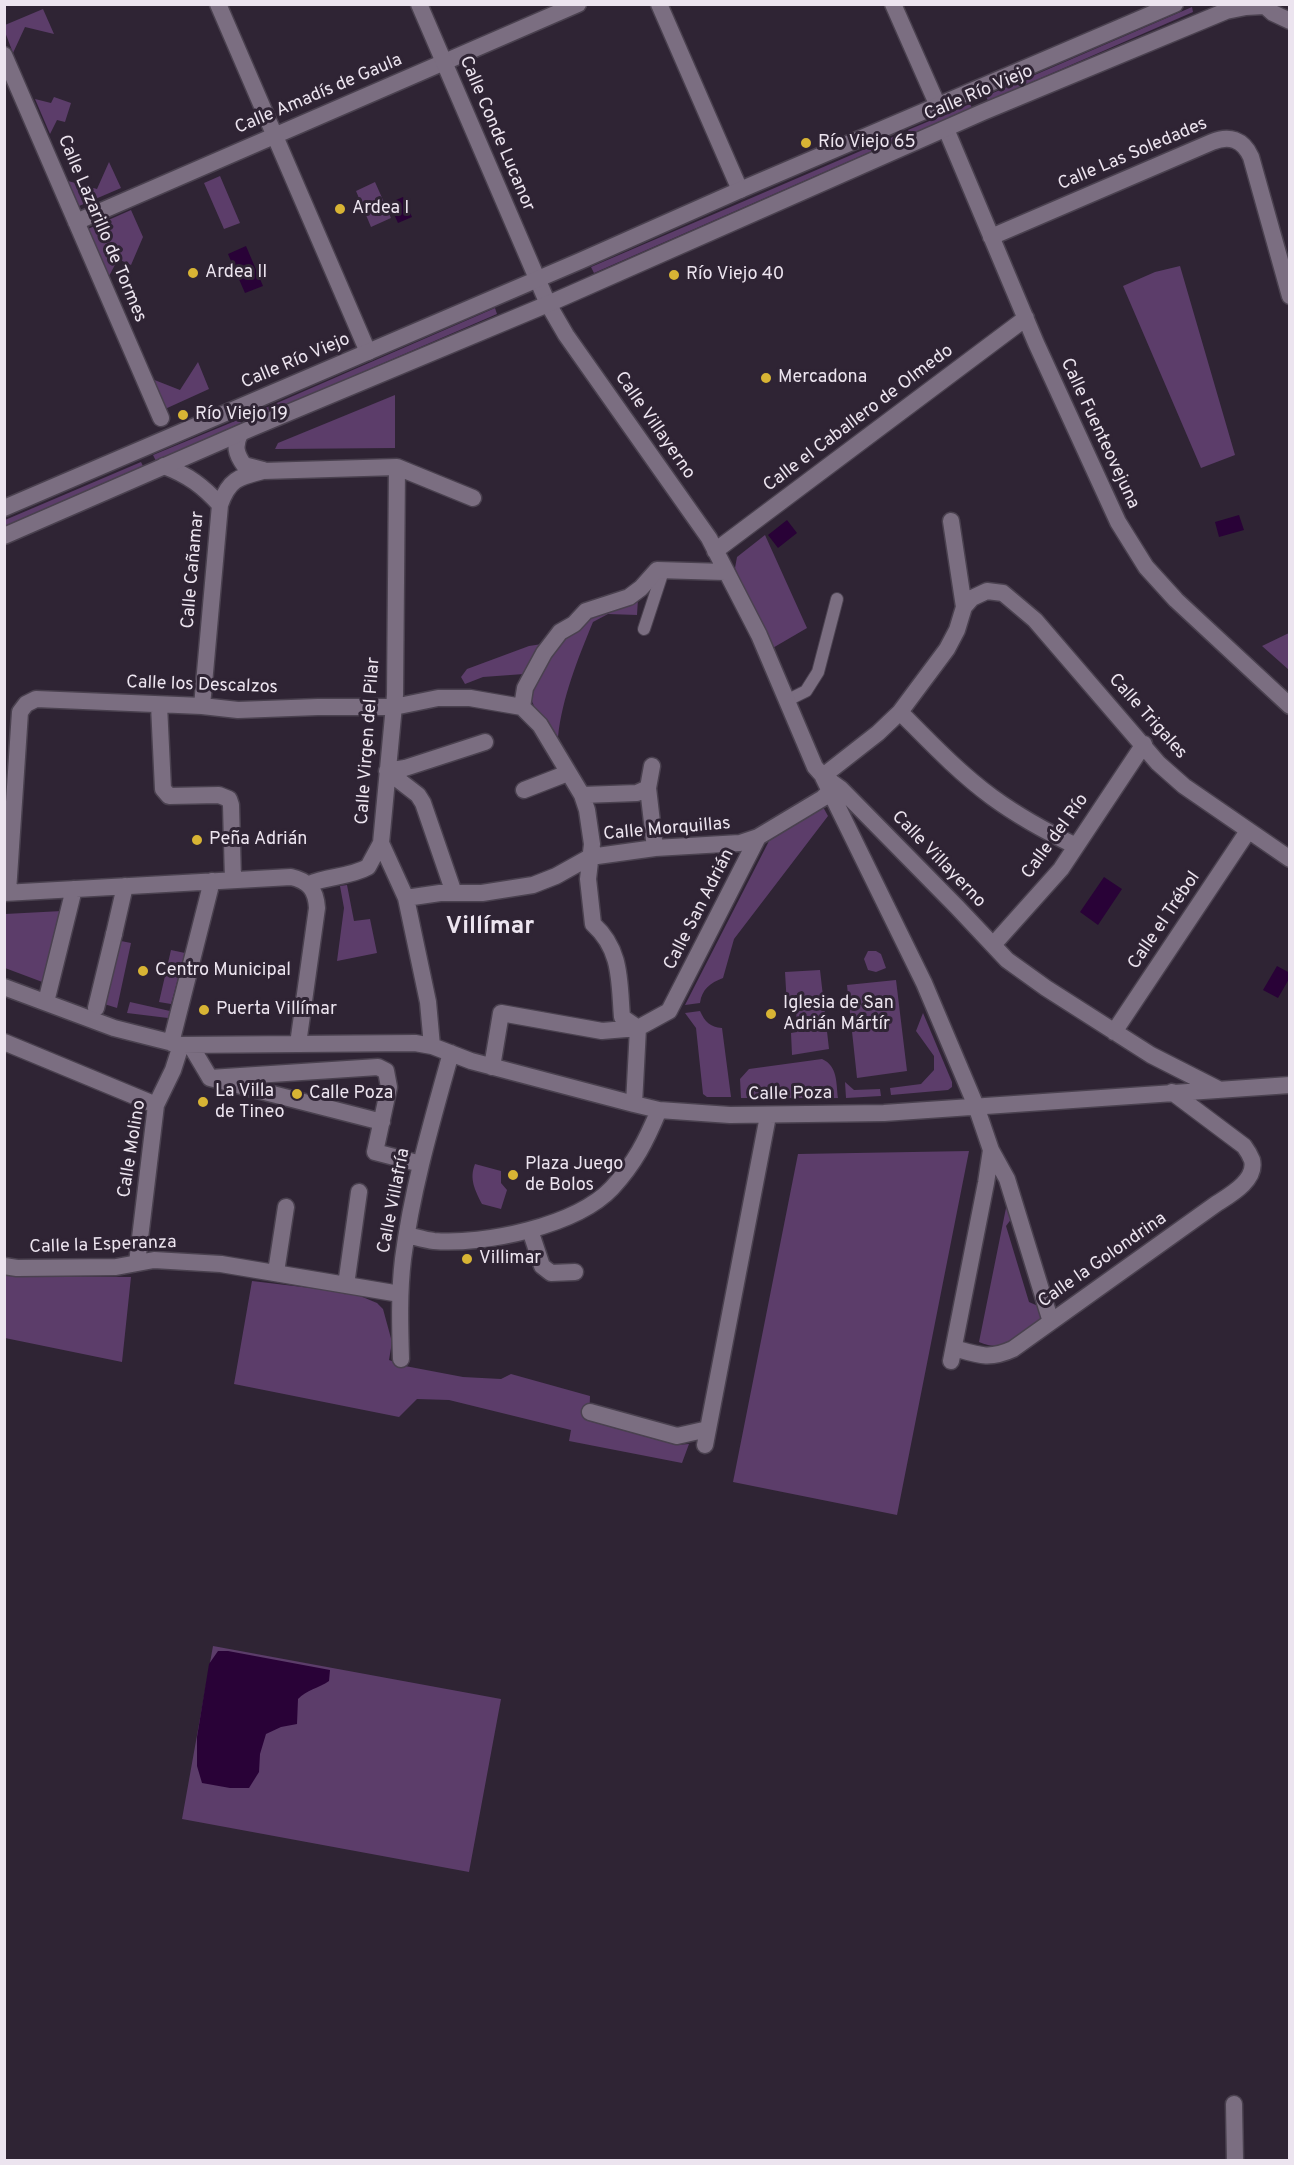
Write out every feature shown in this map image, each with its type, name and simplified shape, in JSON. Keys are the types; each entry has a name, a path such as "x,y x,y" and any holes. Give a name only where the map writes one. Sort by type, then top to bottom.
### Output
{"street":[{"path":"218,4 368,352"},
{"name":"Calle Conde Lucanor","path":"419,4 538,279"},
{"name":"Calle Amadís de Gaula","path":"76,222 578,4"},
{"path":"659,4 740,190"},
{"path":"894,4 938,106"},
{"name":"Calle Río Viejo","path":"4,508 1175,4"},
{"path":"1264,5 1273,13 1290,21"},
{"name":"Calle Río Viejo","path":"4,536 548,304 946,129 1226,11 1264,5"},
{"name":"Calle Lazarillo de Tormes","path":"4,55 161,418"},
{"name":"Calle Fuenteovejuna","path":"946,129 1026,318 1118,522 1146,567 1207,631 1290,706"},
{"name":"Calle Las Soledades","path":"991,237 1219,139 1231,138 1243,144 1251,157 1290,296"},
{"path":"538,279 548,304"},
{"name":"Calle Villayerno","path":"548,304 560,326 709,538 759,635 815,767 826,784 841,789 1007,960 1150,1055 1218,1089"},
{"name":"Calle el Caballero de Olmedo","path":"715,551 1026,318"},
{"path":"240,434 236,443 239,459 244,465 263,471"},
{"name":"Calle Cañamar","path":"164,466 185,474 200,484 220,505 202,706"},
{"path":"220,505 225,491 232,482 243,476 263,471 397,467 473,498"},
{"name":"Calle Virgen del Pilar","path":"397,467 394,707 381,843 406,898 428,1002 432,1046"},
{"path":"951,521 964,607"},
{"path":"638,1028 622,1017 617,959 601,931 593,924 588,879 592,844 587,810 582,795 540,724 522,707 525,688 544,653 560,632 574,624 586,611 629,597 657,570 725,572"},
{"name":"Calle Trigales","path":"964,607 972,598 987,591 1003,593 1035,620 1157,761 1184,786 1290,859"},
{"name":"Calle San Adrián","path":"638,1028 669,1011 758,837 823,798 826,784 900,712 946,649 957,630 964,607"},
{"name":"Calle los Descalzos","path":"6,892 20,712 22,708 36,699 202,706 238,710 394,707 425,700 470,698 522,707"},
{"path":"159,705 163,789 169,796 219,795 228,800 231,805 233,876"},
{"path":"900,712 990,796 1022,818 1076,846"},
{"path":"387,771 405,768 484,742"},
{"name":"Calle del Río","path":"993,945 1061,869 1143,744"},
{"path":"652,766 648,788 656,848"},
{"path":"387,771 418,795 423,802 454,893"},
{"path":"524,790 568,772"},
{"path":"826,784 924,983 976,1106 991,1150 1006,1179 1051,1322"},
{"path":"582,795 637,793 648,788"},
{"name":"Calle el Trébol","path":"1114,1032 1248,831"},
{"name":"Calle Morquillas","path":"406,898 440,893 483,893 533,885 556,876 590,857 656,848 740,843 758,837"},
{"path":"309,884 352,874 368,867 381,843"},
{"path":"6,892 212,881 233,876 302,879 314,891 316,908 298,1044"},
{"name":"Calle Molino","path":"137,1263 156,1106 173,1070 181,1044 212,881"},
{"path":"96,1008 125,886"},
{"path":"46,1002 74,889"},
{"name":"Calle Poza","path":"5,989 114,1028 181,1044 415,1043 432,1046 492,1067 659,1110 768,1116 884,1113 1290,1085"},
{"path":"492,1067 501,1013 602,1031 638,1028"},
{"path":"634,1104 638,1028"},
{"path":"4,1042 156,1106"},
{"path":"181,1044 210,1078 382,1122"},
{"name":"Calle Villafría","path":"401,1359 400,1294 407,1235 421,1164 451,1053"},
{"path":"210,1078 378,1067 386,1071 389,1087 375,1152 421,1164"},
{"name":"Calle la Golondrina","path":"991,1150 952,1355 999,1356 1013,1349 1239,1188 1250,1175 1252,1159 1244,1146 1172,1092"},
{"path":"407,1235 432,1241 451,1241 526,1231 556,1222 610,1190 639,1155 659,1110"},
{"path":"590,1412 677,1436 706,1437 768,1116"},
{"path":"346,1285 359,1192"},
{"path":"276,1272 286,1208"},
{"path":"526,1231 542,1266 551,1273 575,1272"},
{"name":"Calle la Esperanza","path":"4,1266 101,1268 154,1260 221,1264 400,1294"},
{"path":"1234,2104 1235,2160"}],"lane":[{"path":"644,629 663,571"},
{"path":"786,700 806,691 818,672 837,599"}],"shaded area":[{"path":"1192,7 1193,12 988,101 986,96"},
{"path":"43,9 54,34 25,27 13,53 5,32 5,25"},
{"path":"54,97 71,103 65,122 57,120 50,134 35,99 51,103"},
{"path":"970,104 972,108 911,135 908,130"},
{"path":"893,137 895,141 594,273 591,267"},
{"path":"109,162 121,188 79,206 68,181 97,189"},
{"path":"220,176 240,223 224,229 204,183"},
{"path":"375,182 391,218 371,227 356,191"},
{"path":"403,197 412,217 398,223 389,203"},
{"path":"131,210 143,237 131,265 118,259 108,278 88,229"},
{"path":"246,246 263,286 245,293 228,254"},
{"path":"1180,266 1235,455 1201,468 1123,286 1155,272"},
{"path":"495,308 497,314 256,418 254,413"},
{"path":"198,362 209,389 165,409 152,379 180,390"},
{"path":"395,395 395,448 275,449 278,443"},
{"path":"240,419 241,423 156,461 153,455"},
{"path":"141,462 143,466 5,526 5,520"},
{"path":"1239,515 1244,530 1219,537 1215,522"},
{"path":"787,520 797,533 778,548 768,535"},
{"path":"765,535 807,628 771,649 735,568 737,557"},
{"path":"638,599 637,615 608,614 593,622 567,693 558,737 536,711 531,699 535,681 552,649 586,619"},
{"path":"1289,633 1289,670 1262,646"},
{"path":"542,644 524,674 483,677 465,684 461,677 467,669 529,646"},
{"path":"823,807 828,816 734,939 723,978 707,987 700,1003 685,1005 769,841"},
{"path":"1104,877 1122,889 1098,925 1080,912"},
{"path":"347,885 354,921 370,919 377,953 337,961 344,908 340,886"},
{"path":"62,911 45,983 5,968 5,914"},
{"path":"116,940 131,943 117,1008 101,1003"},
{"path":"171,950 185,953 171,1004 159,1002"},
{"path":"868,951 881,954 886,968 876,972 868,970 864,959"},
{"path":"1277,966 1290,973 1278,998 1263,990"},
{"path":"820,970 829,1049 792,1055 791,1033 797,1032 796,1006 787,1006 785,972"},
{"path":"896,980 907,1071 857,1078 847,985"},
{"path":"130,1002 170,1011 168,1018 127,1013"},
{"path":"700,1011 708,1023 722,1028 731,1097 707,1097 703,1094 696,1028 685,1013"},
{"path":"923,1013 952,1082 952,1087 948,1090 891,1095 890,1088 921,1084 934,1070 934,1056 916,1031"},
{"path":"822,1059 834,1070 838,1098 741,1098 740,1079 749,1069"},
{"path":"845,1082 854,1090 880,1089 881,1096 846,1098"},
{"path":"969,1151 897,1515 733,1482 798,1154"},
{"path":"475,1164 501,1171 501,1183 507,1190 501,1209 482,1204 473,1180"},
{"path":"1007,1203 1012,1218 1006,1226 1029,1302 1038,1306 1042,1317 1019,1338 997,1346 979,1342"},
{"path":"5,1276 131,1277 122,1362 5,1338"},
{"path":"252,1281 353,1293 377,1303 383,1309 392,1342 389,1360 405,1366 463,1377 501,1379 511,1374 590,1396 589,1421 676,1445 689,1444 682,1463 569,1441 571,1430 449,1400 417,1399 399,1417 234,1384"},
{"path":"213,1646 501,1699 469,1872 182,1819"},
{"path":"218,1651 330,1670 329,1681 298,1699 297,1724 281,1727 266,1734 260,1754 259,1772 249,1788 230,1788 202,1783 197,1766 197,1737 209,1664"}],"place":[{"name":"Río Viejo 65","path":"806,143"},
{"name":"Ardea I","path":"340,209"},
{"name":"Ardea II","path":"193,273"},
{"name":"Río Viejo 40","path":"674,275"},
{"name":"Mercadona","path":"766,378"},
{"name":"Río Viejo 19","path":"183,415"},
{"name":"Peña Adrián","path":"197,840"},
{"name":"Centro Municipal","path":"143,971"},
{"name":"Puerta Villímar","path":"204,1010"},
{"name":"Iglesia de San Adrián Mártír","path":"771,1014"},
{"name":"Calle Poza","path":"297,1094"},
{"name":"La Villa de Tineo","path":"203,1102"},
{"name":"Plaza Juego de Bolos","path":"513,1175"},
{"name":"Villimar","path":"467,1259"}],"district":[{"name":"Villímar","path":"490,928"}]}
